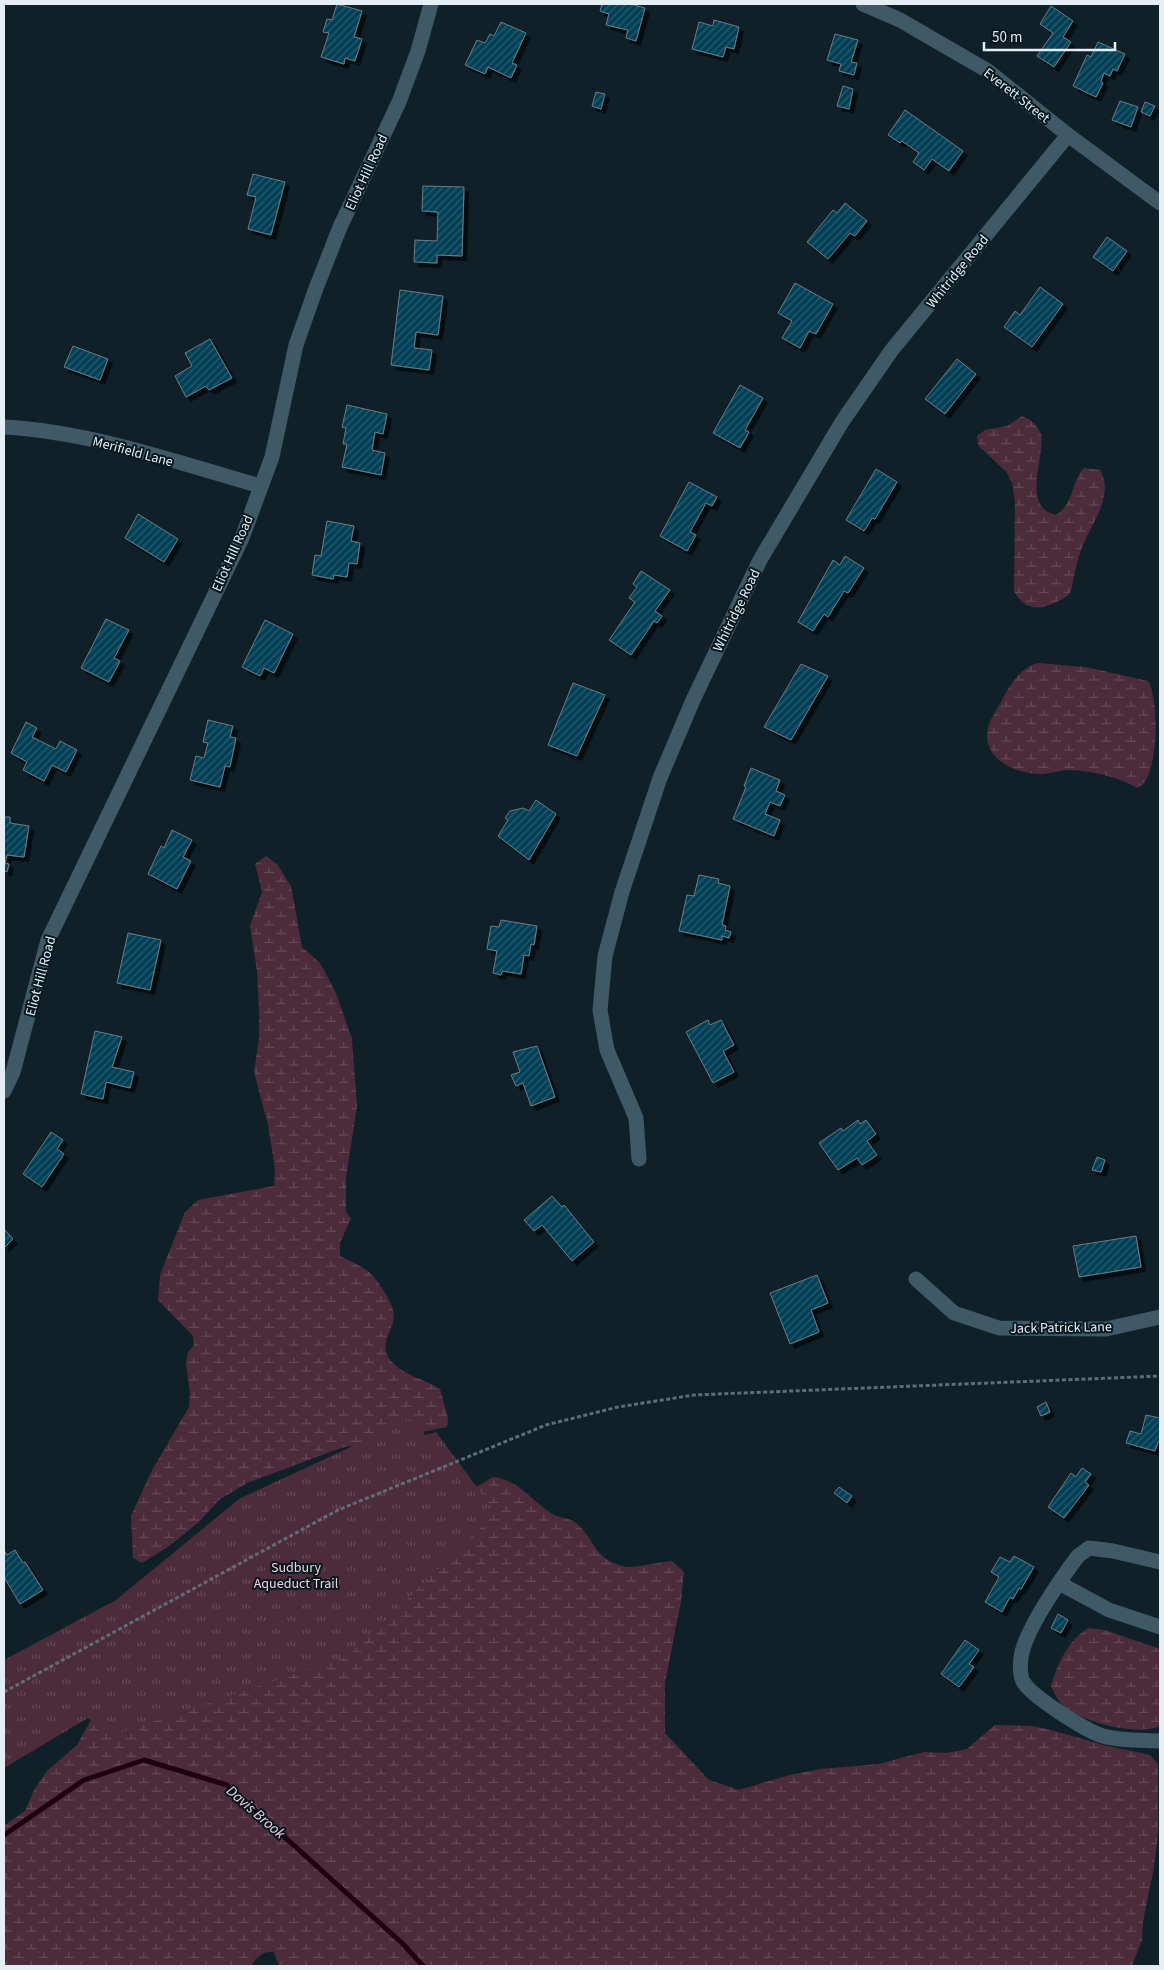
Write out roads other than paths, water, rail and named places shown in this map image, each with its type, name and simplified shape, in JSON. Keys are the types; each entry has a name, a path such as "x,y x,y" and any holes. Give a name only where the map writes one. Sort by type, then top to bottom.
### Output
{"street":[{"name":"Eliot Hill Road","path":"4,1091 13,1072 48,940 242,538 272,457 296,345 340,227 399,102 418,51 431,4"},
{"name":"Everett Street","path":"863,4 900,20 988,71 1068,135 1160,203"},
{"name":"Whitridge Road","path":"639,1159 636,1118 607,1050 600,1010 605,956 622,892 652,799 693,700 760,560 842,422 891,351 1068,135"},
{"name":"Merifield Lane","path":"4,427 25,428 108,442 260,486"},
{"name":"Jack Patrick Lane","path":"916,1280 954,1313 999,1328 1106,1329 1160,1318"},
{"path":"1160,1562 1113,1551 1089,1548 1078,1556 1059,1583 1034,1626 1022,1652 1021,1670 1023,1682 1054,1709 1102,1736 1160,1741"},
{"path":"1059,1583 1109,1610 1160,1627"}],"waterway":[{"name":"Davis Brook","path":"4,1835 84,1780 144,1760 227,1785 403,1944 423,1966"}],"park label":[{"name":"Sudbury Aqueduct Trail","path":"296,1575"}]}
